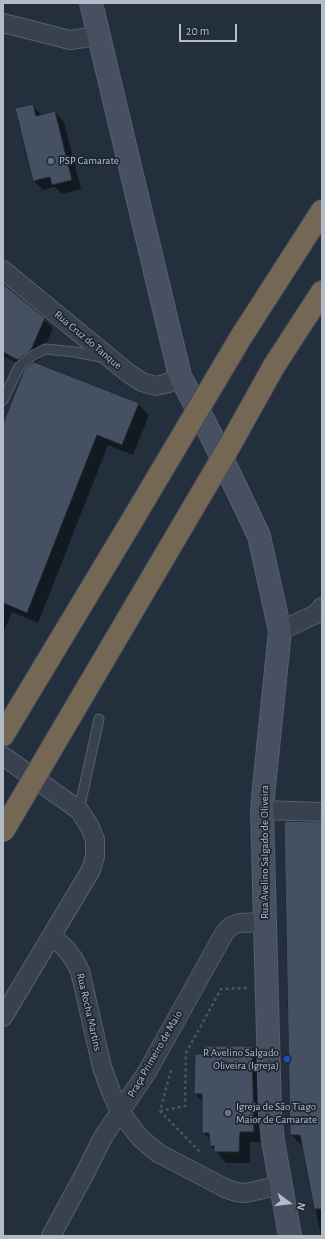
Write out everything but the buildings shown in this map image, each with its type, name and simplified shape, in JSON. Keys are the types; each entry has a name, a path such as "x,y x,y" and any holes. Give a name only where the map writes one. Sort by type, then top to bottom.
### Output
{"highway":[{"path":"3,735 241,337 319,214"},
{"path":"3,831 226,452 280,357 322,292"},
{"path":"280,357 322,314"}],"street":[{"name":"Rua Avelino Salgado de Oliveira","path":"91,3 180,376 210,433 259,536 280,631 262,810 270,1113 273,1141 290,1236"},
{"path":"3,23 70,40 98,36"},
{"name":"Rua Cruz do Tanque","path":"3,270 128,374 142,382 156,386 168,383 180,376"},
{"path":"280,631 320,612"},
{"path":"3,756 79,810 90,827 95,840 95,856 91,870 3,1017"},
{"path":"262,810 322,812"},
{"name":"Praça Primeiro de Maio","path":"51,1236 84,1175 102,1137 147,1072 225,932 231,926 239,923 265,922"},
{"name":"Rua Rocha Martins","path":"52,936 66,949 80,971 102,1067 120,1112"},
{"path":"120,1112 140,1138 158,1153 226,1188 236,1192 246,1193 281,1185"}],"lane":[{"path":"3,400 19,367 32,356 45,349 75,352 112,360"},
{"path":"79,810 99,719"}],"path":[{"path":"160,1111 185,1106 186,1053 221,989 267,988"},
{"path":"160,1111 166,1089"},
{"path":"160,1111 173,1124"}],"place":[{"name":"PSP Camarate","path":"51,161"},
{"name":"R Avelino Salgado Oliveira (Igreja)","path":"287,1059"},
{"name":"Igreja de São Tiago Maior de Camarate","path":"228,1113"}]}
